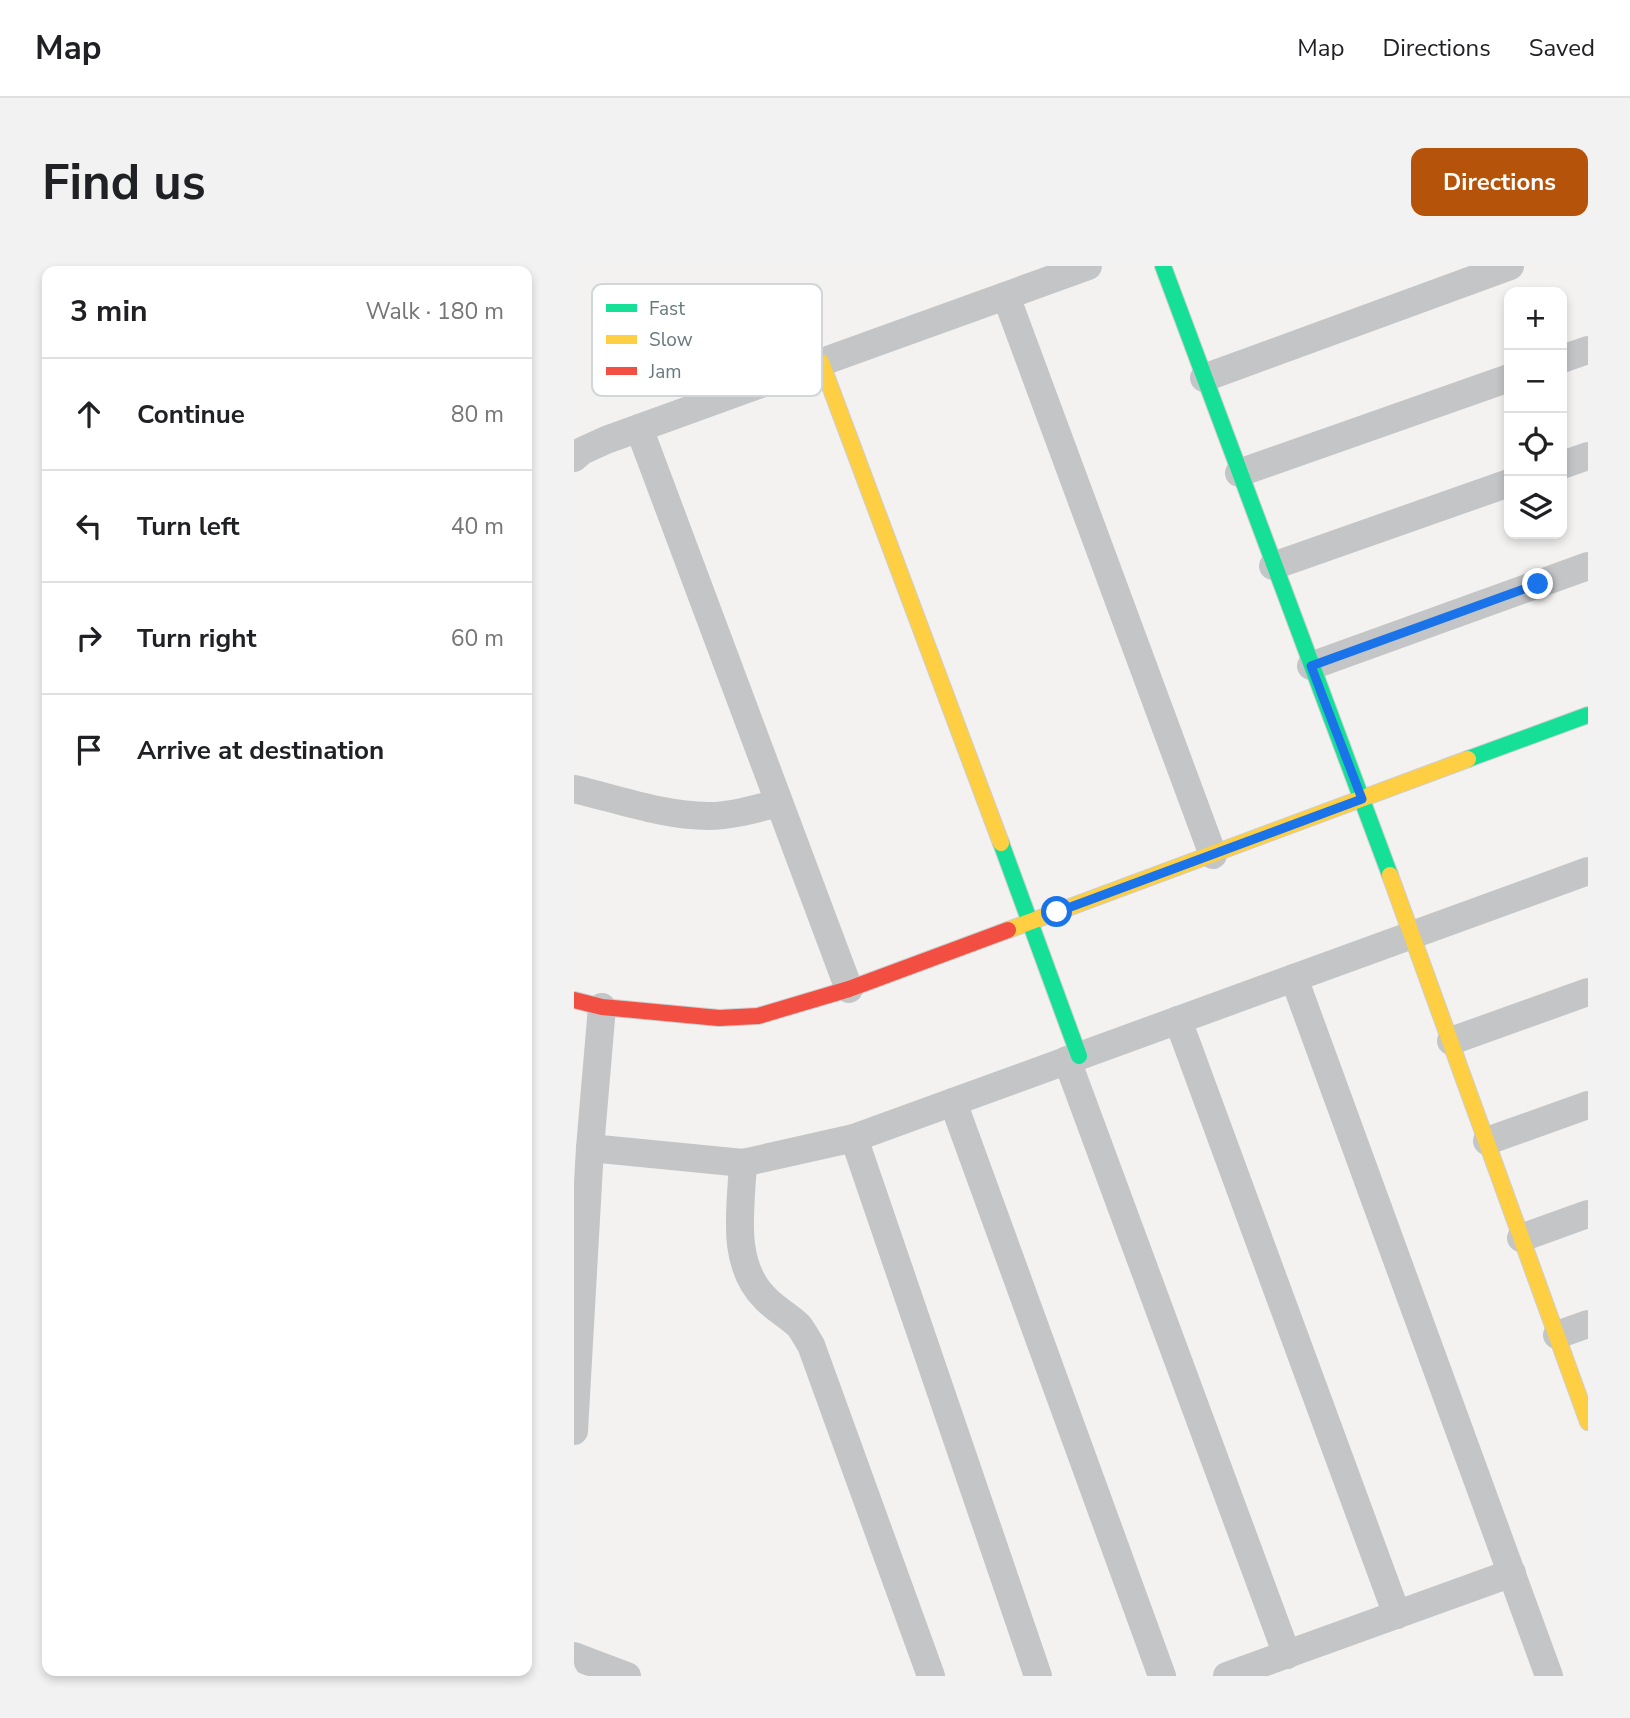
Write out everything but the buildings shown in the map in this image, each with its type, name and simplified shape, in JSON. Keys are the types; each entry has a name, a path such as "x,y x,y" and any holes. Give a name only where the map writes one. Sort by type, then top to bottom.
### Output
{"street":[{"path":"822,362 1088,266"},
{"path":"1163,266 1451,1041 1588,1422"},
{"path":"1204,378 1510,266"},
{"path":"1006,296 1213,855"},
{"path":"1567,357 1588,350"},
{"path":"822,365 1031,922 1073,1058 1287,1655"},
{"path":"1239,473 1504,380"},
{"path":"574,458 582,450 727,396"},
{"path":"639,428 849,989"},
{"path":"1567,463 1588,456"},
{"path":"1273,566 1504,485"},
{"path":"1311,666 1588,566"},
{"path":"574,1000 602,1007 719,1018 758,1016 849,989 1588,715"},
{"path":"574,789 677,813 707,816 738,814 778,803"},
{"path":"590,1148 743,1163 854,1138 1588,871"},
{"path":"1294,978 1549,1676"},
{"path":"1451,1041 1588,992"},
{"path":"574,1431 590,1148 602,1007"},
{"path":"1178,1020 1397,1615"},
{"path":"953,1102 1162,1676"},
{"path":"1487,1141 1588,1105"},
{"path":"854,1138 1038,1676"},
{"path":"743,1163 740,1240 743,1262 750,1280 764,1297 799,1326 811,1345 931,1676"},
{"path":"1521,1238 1588,1214"},
{"path":"1556,1335 1588,1324"},
{"path":"1227,1676 1512,1573"},
{"path":"574,1656 627,1676"}],"traffic: fast":[{"path":"1163,266 1390,875"},
{"path":"1468,759 1588,715"},
{"path":"1001,843 1079,1056"}],"traffic: slow":[{"path":"822,365 1001,843"},
{"path":"1008,930 1468,759"},
{"path":"1390,875 1588,1422"}],"traffic: jam":[{"path":"574,1000 602,1007 719,1018 758,1016 849,989 1008,930"}],"route":[{"path":"1057,912 1362,799 1311,666 1538,584"}]}
